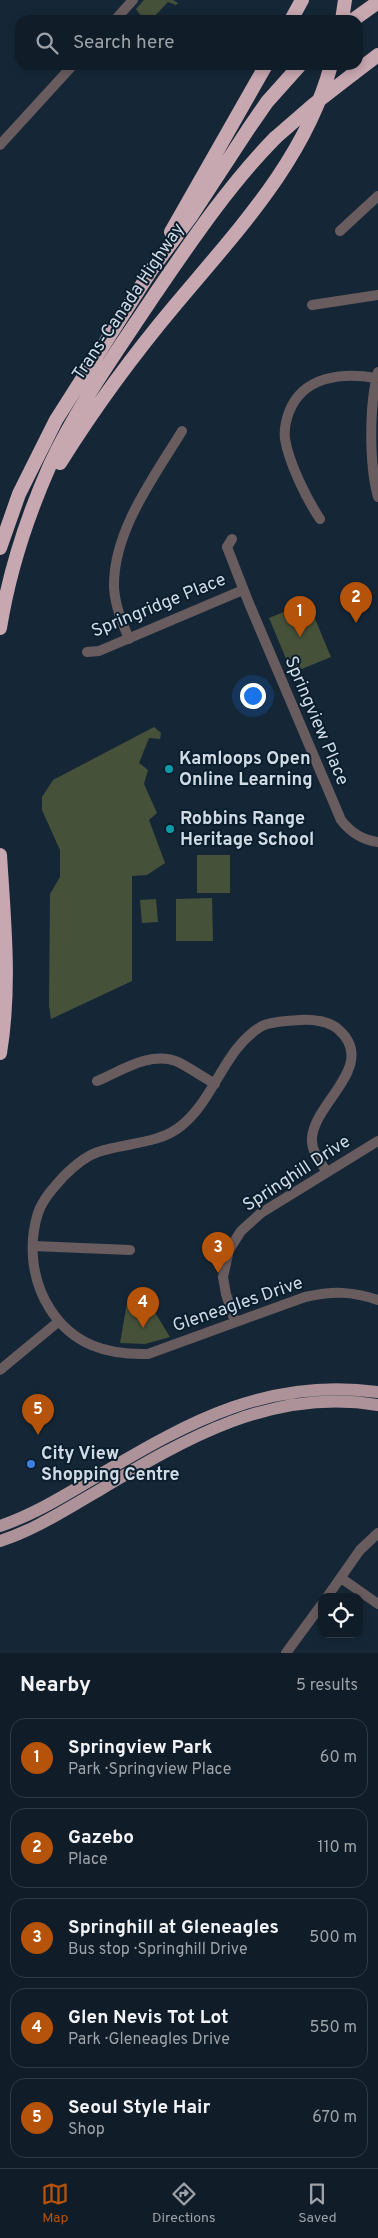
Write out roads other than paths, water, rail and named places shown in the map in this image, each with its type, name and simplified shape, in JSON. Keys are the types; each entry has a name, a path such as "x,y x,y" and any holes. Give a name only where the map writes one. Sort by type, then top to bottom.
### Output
{"highway":[{"path":"294,15 302,0"},
{"path":"343,15 345,0"},
{"path":"360,15 378,2"},
{"name":"Trans-Canada Highway","path":"363,66 378,55"},
{"path":"152,269 182,210 263,70"},
{"name":"Trans-Canada Highway","path":"0,548 19,494 56,420 152,269 192,215 267,102 295,70"},
{"path":"35,502 80,432 126,366 247,221 278,178 314,115 329,70"},
{"name":"Trans-Canada Highway","path":"0,628 11,574 35,502 50,465 69,428 124,341 186,248 253,160 313,105 358,70"},
{"path":"0,855 6,978 4,1026 0,1053"}],"main road":[{"path":"0,1526 50,1503 169,1435 215,1413 283,1393 318,1388 378,1392"},
{"path":"0,1541 33,1528 171,1448 217,1426 251,1413 319,1402 362,1402 378,1405"}],"street":[{"path":"119,15 133,0"},
{"path":"0,144 68,70"},
{"path":"340,231 378,196"},
{"path":"312,305 378,296"},
{"path":"320,519 311,505 288,453 285,437 286,420 293,402 311,385 331,377 356,374 377,375 372,432 375,485 378,497"},
{"path":"129,639 118,613 114,588 115,564 134,512 146,486 182,431"},
{"name":"Springview Place","path":"232,539 227,547 243,590 342,820 349,830 358,836 378,842"},
{"name":"Springridge Place","path":"87,652 98,651 129,639 243,590"},
{"name":"Gleneagles Drive","path":"327,1172 313,1148 312,1138 315,1126 345,1079 351,1064 352,1050 340,1031 326,1023 313,1020 287,1021 264,1025 244,1039 201,1107 180,1127 160,1137 96,1153 72,1168 51,1190 38,1213 33,1246 34,1274 44,1300 58,1322 86,1343 112,1353 124,1355 148,1354 305,1297 329,1292 357,1293 378,1300"},
{"path":"97,1081 150,1059 161,1058 176,1062 215,1084"},
{"name":"Springhill Drive","path":"235,1322 223,1277 229,1250 242,1231 261,1213 378,1142"},
{"path":"33,1246 130,1250"},
{"path":"0,1370 58,1322"},
{"path":"330,1593 360,1550 378,1533"},
{"path":"341,1578 378,1604"},
{"path":"286,1653 318,1609"}],"place":[{"name":"Gazebo","path":"356,623"},
{"name":"Springview Park","path":"300,637"},
{"name":"Kamloops Open Online Learning","path":"169,769"},
{"name":"Robbins Range Heritage School","path":"170,829"},
{"name":"Springhill at Gleneagles","path":"218,1273"},
{"name":"Glen Nevis Tot Lot","path":"143,1328"},
{"name":"Seoul Style Hair","path":"38,1435"},
{"name":"City View Shopping Centre","path":"31,1464"}]}
